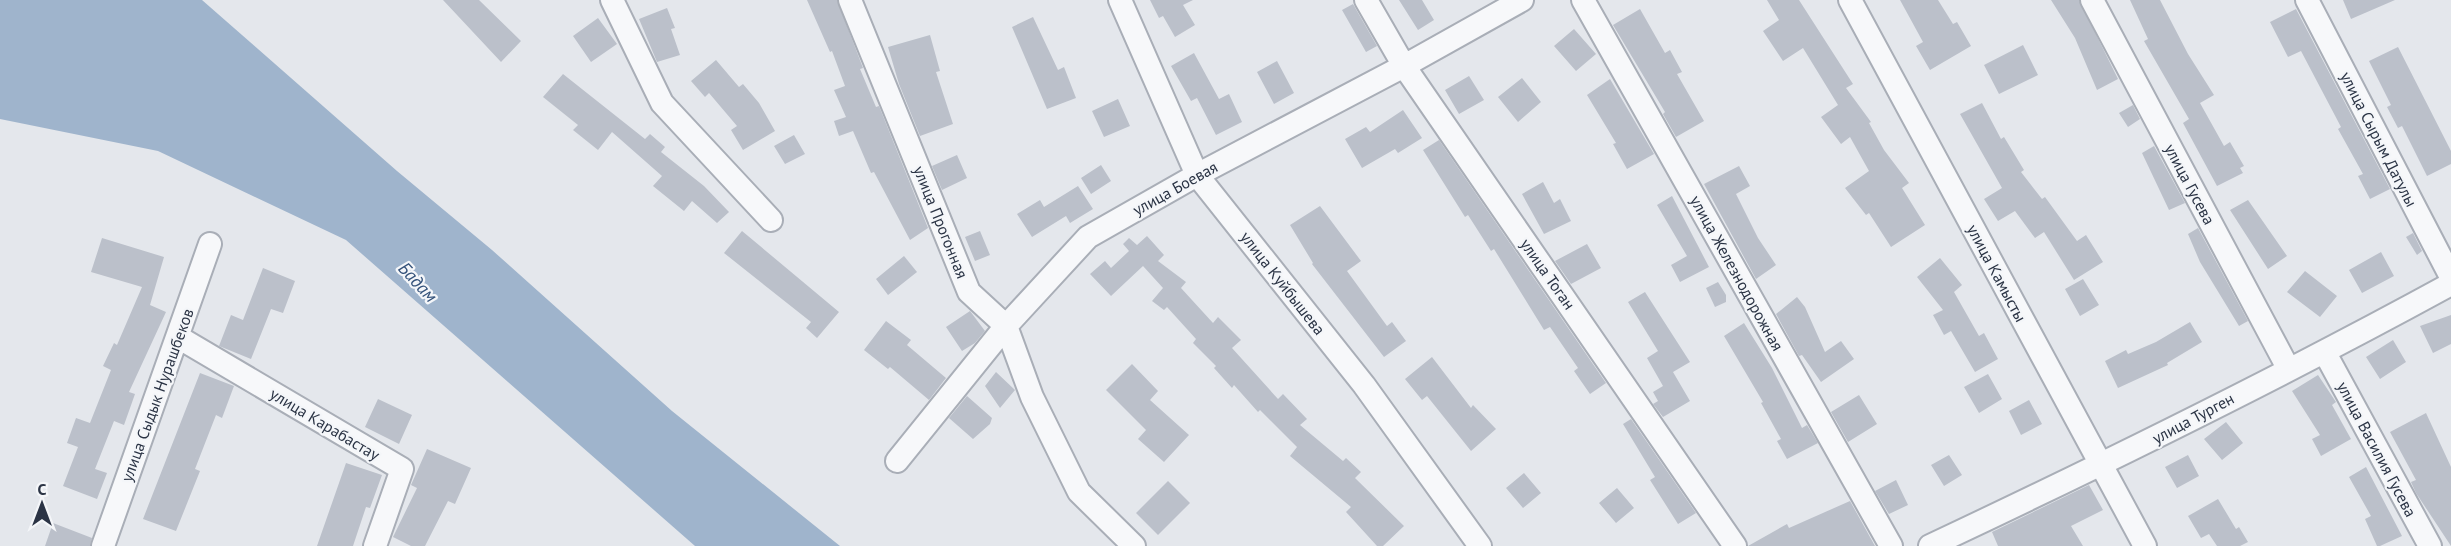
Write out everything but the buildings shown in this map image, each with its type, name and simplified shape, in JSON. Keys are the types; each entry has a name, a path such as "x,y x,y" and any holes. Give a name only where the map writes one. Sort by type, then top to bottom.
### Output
{"street":[{"path":"612,0 662,103 771,220"},
{"name":"улица Прогонная","path":"850,0 969,292 1006,326 1032,397 1079,492 1134,546"},
{"name":"улица Куйбышева","path":"1120,0 1197,175 1364,386 1480,546"},
{"name":"улица Тоган","path":"1366,0 1404,66 1735,546"},
{"name":"улица Боевая","path":"897,461 1006,326 1088,237 1197,175 1404,66 1522,0"},
{"name":"улица Железнодорожная","path":"1583,0 1891,546"},
{"name":"улица Камысты","path":"1850,0 2145,546"},
{"name":"улица Гусева","path":"2092,0 2288,368"},
{"name":"улица Сырым Датулы","path":"2307,0 2451,277"},
{"name":"улица Сыдык Нурашбеков","path":"103,546 210,244"},
{"name":"улица Турген","path":"1930,546 2101,466 2288,368 2325,353 2451,284"},
{"name":"улица Карабастау","path":"178,337 402,470 375,546"},
{"name":"улица Василия Гусева","path":"2325,353 2430,546"}],"water":[{"name":"Бадам","path":"0,0 202,0 397,171 492,250 672,411 840,546 695,546 346,240 158,151 0,119"}]}
